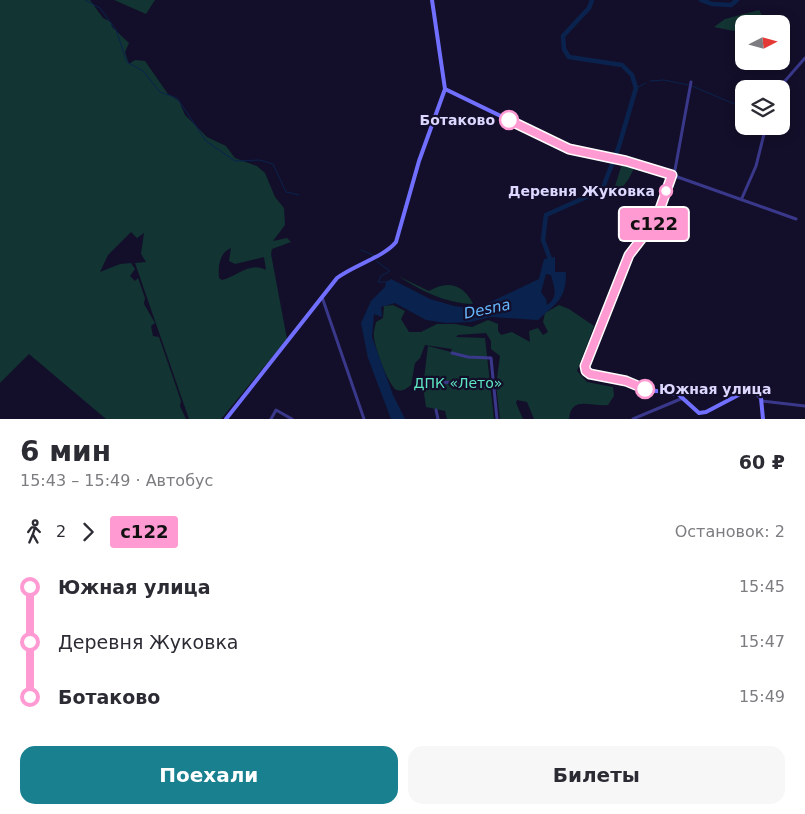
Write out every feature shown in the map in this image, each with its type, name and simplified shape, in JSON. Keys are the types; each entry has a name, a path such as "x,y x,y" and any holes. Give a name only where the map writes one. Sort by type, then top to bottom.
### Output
{"street":[{"path":"226,419 337,278 350,268 385,251 395,243 419,161 445,89 432,0"},
{"path":"786,80 805,58"},
{"path":"586,371 585,366 629,255 656,220 675,170 690,82"},
{"path":"445,89 569,149 626,161 672,175 742,198 796,219"},
{"path":"742,198 756,166 764,135"},
{"path":"322,297 364,419"},
{"path":"452,353 468,357 490,358 496,419"},
{"path":"581,374 586,371 626,381 649,390 675,393 684,397 694,411 701,413 746,391 756,392 761,400 763,419"},
{"path":"443,382 493,387"},
{"path":"633,419 684,397"},
{"path":"761,400 805,406"},
{"path":"271,419 276,410 292,419"},
{"path":"436,410 438,419"}],"green space":[{"path":"0,0 90,0 103,18 111,22 112,27 129,43 125,52 129,64 135,60 145,61 168,94 179,101 185,115 207,137 226,146 235,158 257,166 265,173 275,197 284,208 285,225 273,241 287,238 291,242 272,249 271,254 287,339 221,419 189,419 135,263 146,262 141,254 144,233 137,238 131,232 108,255 100,272 120,264 131,263 135,269 130,276 135,281 138,278 145,298 144,304 155,323 151,326 153,336 159,337 181,401 180,406 186,419 106,419 29,354 0,383","holes":["231,248 229,261 235,264 264,257 266,270 255,267 249,268 222,280 219,278 220,261 224,253"]},
{"path":"114,0 155,0 146,14"},
{"path":"759,10 762,15 740,15"},
{"path":"735,16 735,31 714,27 725,19"},
{"path":"622,164 635,165 631,175 619,189 615,186"},
{"path":"398,276 429,291 448,285 460,288 473,304 443,299 416,287"},
{"name":"ДПК «Лето»","path":"393,305 405,311 401,319 409,332 421,332 437,324 455,324 472,327 488,320 498,324 498,331 501,335 512,332 530,342 529,331 538,328 543,335 548,332 543,322 545,313 559,305 569,309 594,326 577,371 587,382 613,387 614,396 608,405 583,404 574,407 569,419 534,419 527,402 517,400 516,403 523,419 500,419 496,385 500,356 491,349 491,341 486,333 458,335 456,337 485,338 494,419 447,419 445,411 426,407 423,387 428,346 451,352 452,349 425,345 420,358 415,363 411,385 403,390 394,388 386,375 377,350 374,332 376,322 383,318 384,306"}],"water":[{"path":"555,257 555,272 566,272 566,281 559,300 538,320 491,317 470,322 446,323 426,320 395,303 381,307 382,317 374,314 372,337 393,395 405,419 391,419 368,358 361,323 371,301 385,287 386,282 391,279 430,299 454,306 476,309 539,279 544,259","holes":["546,274 551,275 554,295 551,302 547,305 546,299 541,292"]}],"waterway":[{"path":"85,0 100,8 116,30 127,62 143,71 160,92 177,98 206,141 235,161 260,160 273,164 286,192 299,195"},
{"name":"Desna","path":"547,264 550,259 543,240 546,215 602,190 619,146 636,88 632,75 622,65 569,57 564,49 563,36 589,8 592,0"},
{"name":"Desna","path":"701,0 712,4 731,5 737,0"},
{"path":"650,81 664,80 688,85"},
{"path":"636,88 646,83"},
{"path":"692,86 735,104"},
{"path":"361,250 373,255"},
{"path":"376,261 390,271 381,276 378,282 387,282"}],"bus line":[{"name":"с122","path":"509,120 569,149 643,165 672,175 653,226 629,255 585,366 586,371 590,374 626,381 645,389"}],"place":[{"name":"Ботаково","path":"509,120"},
{"name":"Деревня Жуковка","path":"666,191"},
{"name":"Южная улица","path":"645,389"}]}
